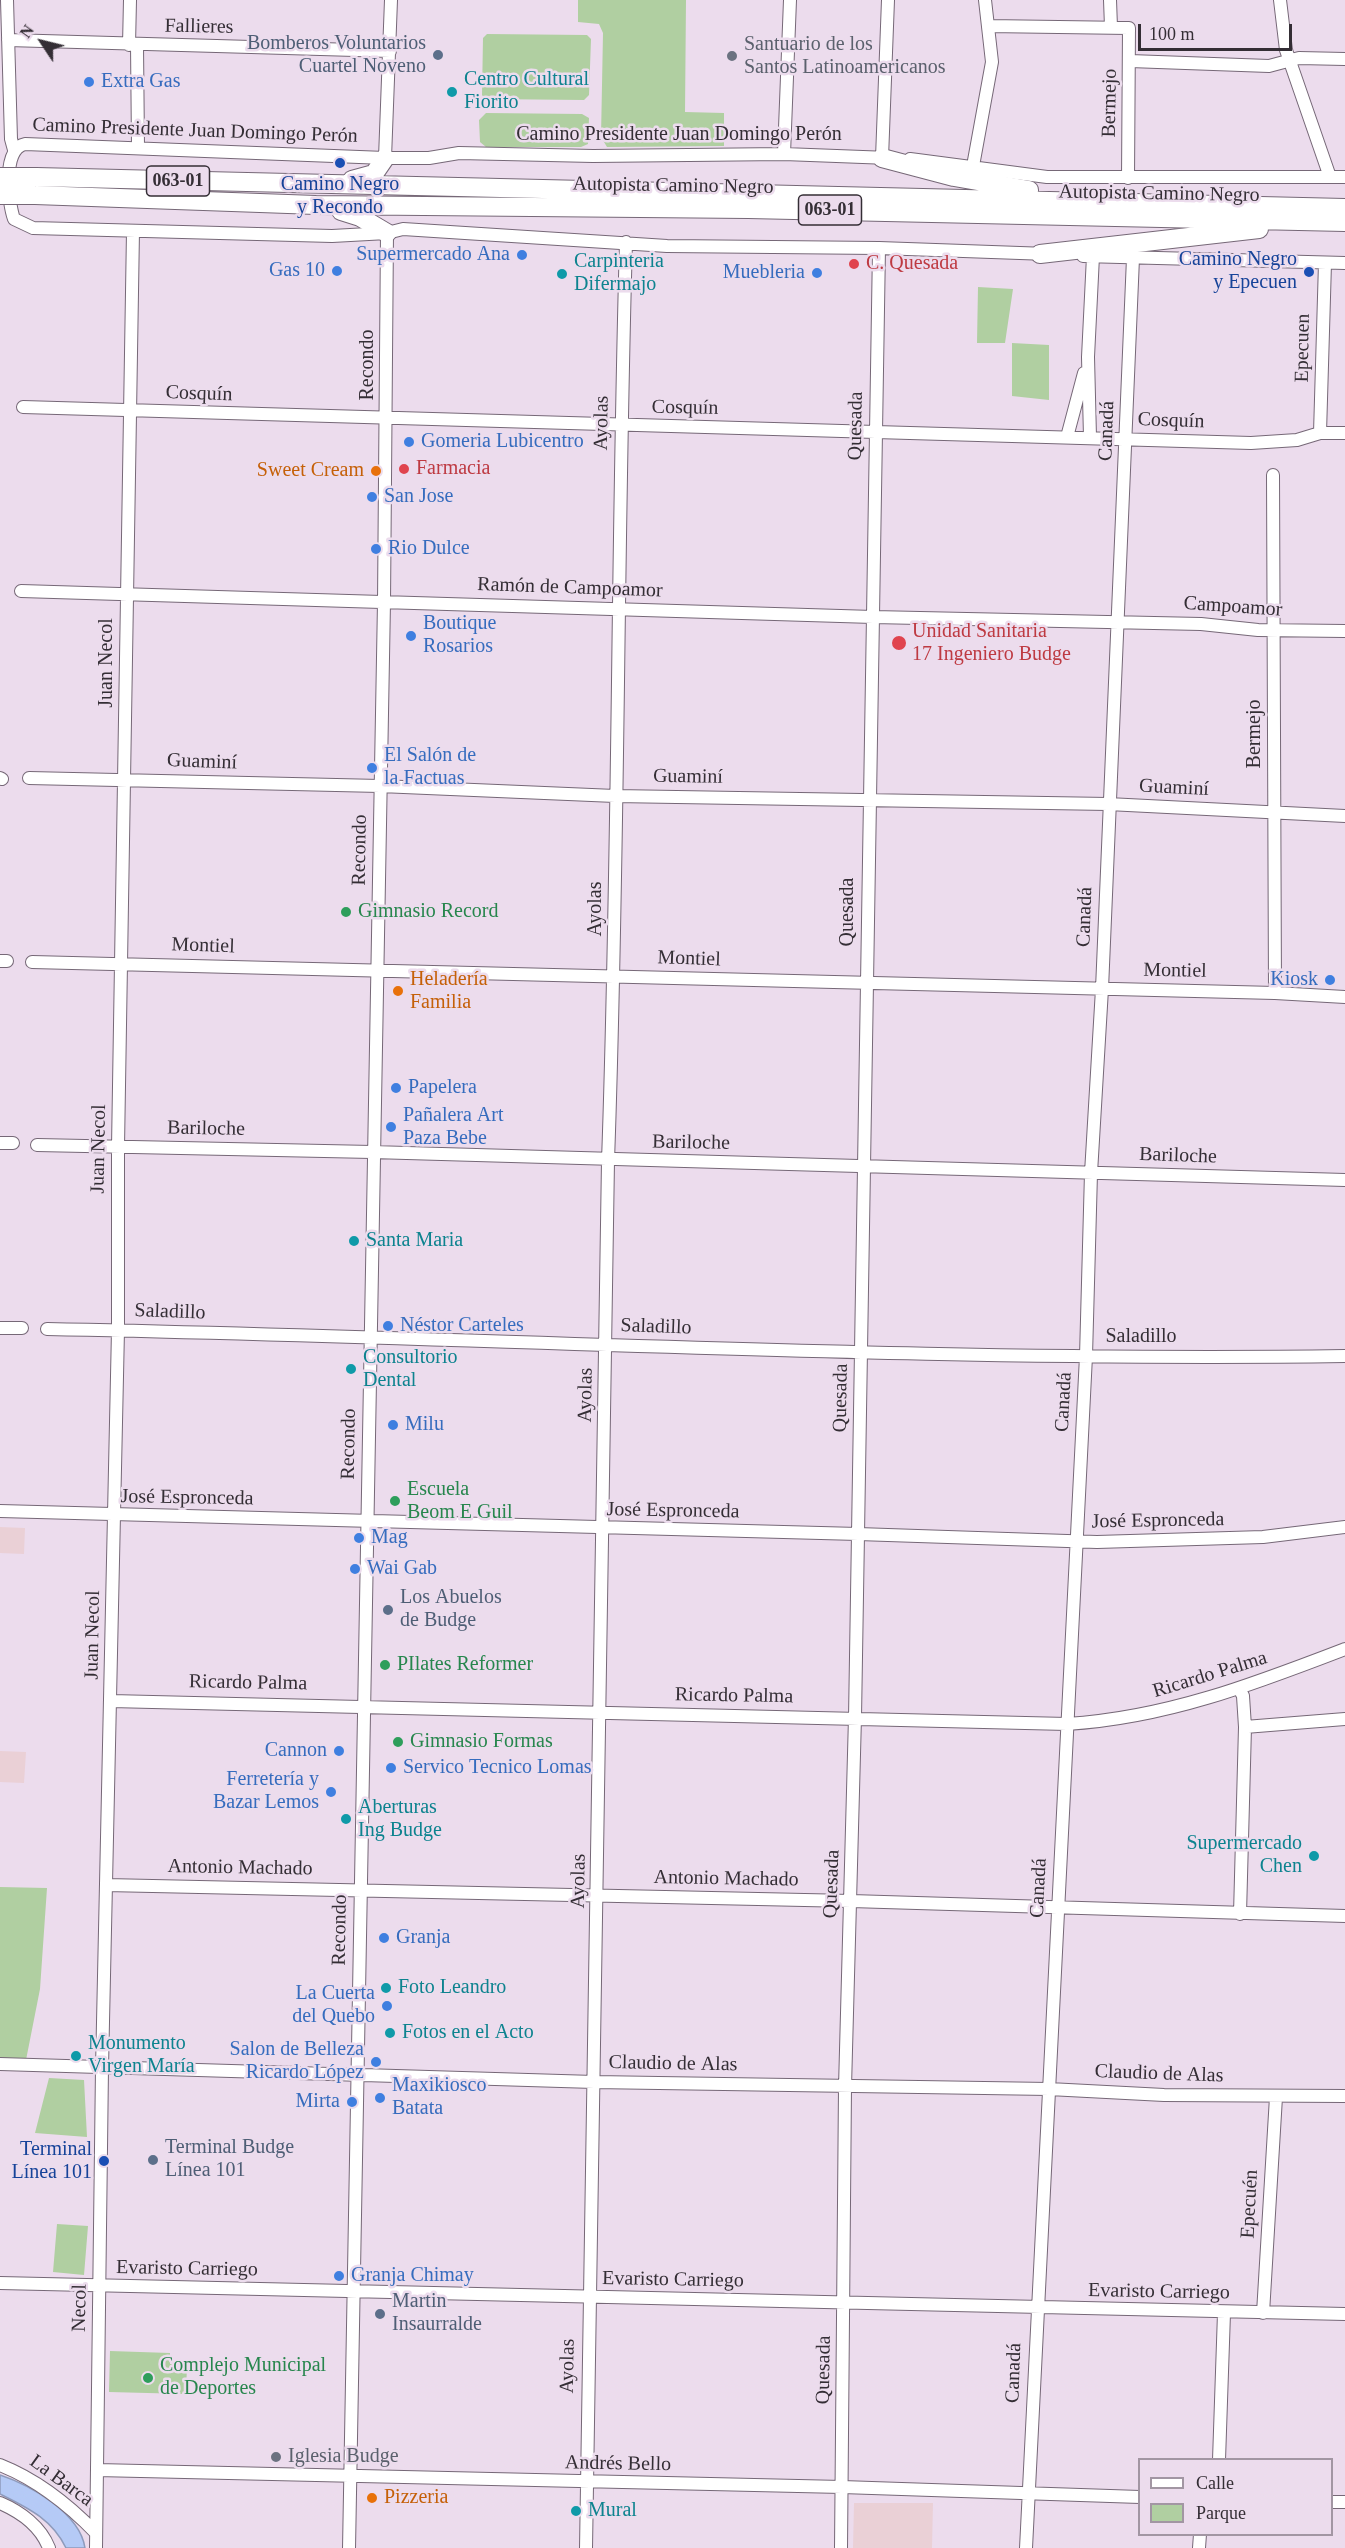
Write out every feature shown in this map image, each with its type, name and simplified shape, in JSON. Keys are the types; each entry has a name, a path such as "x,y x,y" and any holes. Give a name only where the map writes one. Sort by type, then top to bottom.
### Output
{"highway":[{"path":"321,186 368,178 380,170 385,158"},
{"path":"882,158 997,186 1138,203"},
{"name":"Autopista Camino Negro","path":"0,177 36,186 315,205 748,209 1345,222"},
{"name":"Autopista Camino Negro","path":"0,195 36,186 321,186 1345,208"},
{"path":"315,205 360,217 387,233"},
{"path":"1040,254 1238,230 1345,227"}],"street":[{"path":"7,0 11,139 14,150"},
{"path":"130,0 138,147"},
{"path":"385,158 390,0"},
{"path":"784,154 790,0"},
{"path":"882,158 888,0"},
{"path":"973,166 991,76 992,50 985,0"},
{"path":"988,26 1110,27 1110,0"},
{"path":"1280,0 1290,61 1330,177"},
{"name":"Bermejo","path":"1110,27 1129,28 1128,178"},
{"name":"Fallieres","path":"8,40 390,51"},
{"path":"1130,61 1269,66 1303,58 1345,59"},
{"name":"Camino Presidente Juan Domingo Perón","path":"1345,177 1047,177 973,166 882,158 784,154 593,156 459,153 429,158 385,158 25,144 14,150 8,165 12,214 19,224 33,228 332,236 387,233 403,229 667,246 879,248 1133,258 1345,263"},
{"name":"Juan Necol","path":"102,2068 115,1515 118,1147 126,779 126,593 133,231"},
{"name":"Recondo","path":"349,2548 365,1705 372,1152 378,972 387,419 387,233"},
{"name":"Ayolas","path":"586,2548 585,2483 598,1896 608,1161 615,976 615,796 626,242"},
{"name":"Quesada","path":"841,2548 845,2303 845,2087 855,1717 868,799 879,248"},
{"path":"1090,438 1088,357 1093,256"},
{"name":"Canadá","path":"1026,2548 1036,2308 1086,1356 1091,1173 1119,622 1133,258"},
{"name":"Epecuen","path":"1320,433 1324,263"},
{"path":"1067,436 1088,357"},
{"name":"Cosquín","path":"23,407 130,412 875,433 1067,436 1251,443 1297,440 1320,433 1345,433"},
{"name":"Bermejo","path":"1273,475 1275,993"},
{"name":"Ramón de Campoamor","path":"21,591 873,617 1119,622"},
{"name":"Campoamor","path":"1119,622 1201,624 1274,630 1345,631"},
{"name":"Guaminí","path":"29,778 380,786 615,796 1108,804 1345,816"},
{"name":"Montiel","path":"32,962 1275,993 1345,997"},
{"path":"0,1143 13,1143"},
{"name":"Bariloche","path":"37,1145 372,1152 608,1161 1345,1180"},
{"path":"0,1328 22,1328"},
{"name":"Saladillo","path":"47,1329 861,1353 1345,1356"},
{"name":"José Espronceda","path":"0,1511 1077,1542 1254,1538 1345,1527"},
{"name":"Ricardo Palma","path":"111,1701 365,1705 1067,1724 1182,1707 1240,1690 1345,1649"},
{"path":"1240,1690 1243,1696 1245,1727 1240,1914"},
{"path":"1245,1727 1345,1719"},
{"name":"Antonio Machado","path":"106,1885 851,1901 1345,1916"},
{"name":"Claudio de Alas","path":"0,2064 358,2073 594,2082 1049,2089 1164,2095 1345,2096"},
{"name":"Necol","path":"96,2548 102,2068"},
{"name":"Epecuén","path":"1263,2313 1276,2097"},
{"name":"Evaristo Carriego","path":"0,2283 1345,2314"},
{"path":"1219,2458 1224,2313"},
{"name":"La Barca","path":"0,2465 46,2489 96,2533"},
{"name":"Andrés Bello","path":"97,2470 350,2478 842,2487 1138,2497"},
{"path":"0,2503 27,2518 45,2537 50,2548"}],"shaded area":[{"path":"0,1527 25,1528 24,1554 0,1553"},
{"path":"0,1751 26,1752 24,1783 0,1782"},
{"path":"854,2503 933,2503 932,2548 853,2548"}],"green space":[{"path":"578,0 686,0 685,112 724,113 724,146 607,147 601,137 603,33 599,24 578,22"},
{"path":"487,34 587,35 591,39 589,95 584,100 485,99 482,95 483,38"},
{"path":"486,113 582,114 589,118 588,144 581,147 486,147 480,142 479,120"},
{"path":"978,287 1013,289 1005,343 977,343"},
{"path":"1012,343 1049,345 1049,400 1012,396"},
{"path":"0,1887 47,1888 40,1989 26,2060 0,2060"},
{"path":"49,2078 84,2080 87,2137 35,2133"},
{"path":"57,2224 88,2226 84,2275 53,2272"},
{"name":"Complejo Municipal de Deportes","path":"110,2351 170,2353 170,2364 187,2365 186,2394 109,2392"}],"water":[{"path":"0,2475 39,2493 64,2512 81,2535 85,2548 66,2548 54,2529 38,2515 0,2494"}],"place":[{"name":"Bomberos Voluntarios Cuartel Noveno","path":"438,55"},
{"name":"Santuario de los Santos Latinoamericanos","path":"732,56"},
{"name":"Extra Gas","path":"89,82"},
{"name":"Centro Cultural Fiorito","path":"452,92"},
{"name":"Camino Negro y Recondo","path":"340,163"},
{"name":"Supermercado Ana","path":"522,255"},
{"name":"C. Quesada","path":"854,264"},
{"name":"Gas 10","path":"337,271"},
{"name":"Camino Negro y Epecuen","path":"1309,272"},
{"name":"Muebleria","path":"817,273"},
{"name":"Carpinteria Difermajo","path":"562,274"},
{"name":"Gomeria Lubicentro","path":"409,442"},
{"name":"Farmacia","path":"404,469"},
{"name":"Sweet Cream","path":"376,471"},
{"name":"San Jose","path":"372,497"},
{"name":"Rio Dulce","path":"376,549"},
{"name":"Boutique Rosarios","path":"411,636"},
{"name":"Unidad Sanitaria 17 Ingeniero Budge","path":"899,643"},
{"name":"El Salón de la Factuas","path":"372,768"},
{"name":"Gimnasio Record","path":"346,912"},
{"name":"Kiosk","path":"1330,980"},
{"name":"Heladería Familia","path":"398,991"},
{"name":"Papelera","path":"396,1088"},
{"name":"Pañalera Art Paza Bebe","path":"391,1127"},
{"name":"Santa Maria","path":"354,1241"},
{"name":"Néstor Carteles","path":"388,1326"},
{"name":"Consultorio Dental","path":"351,1369"},
{"name":"Milu","path":"393,1425"},
{"name":"Escuela Beom E Guil","path":"395,1501"},
{"name":"Mag","path":"359,1538"},
{"name":"Wai Gab","path":"355,1569"},
{"name":"Los Abuelos de Budge","path":"388,1610"},
{"name":"PIlates Reformer","path":"385,1665"},
{"name":"Gimnasio Formas","path":"398,1742"},
{"name":"Cannon","path":"339,1751"},
{"name":"Servico Tecnico Lomas","path":"391,1768"},
{"name":"Ferretería y Bazar Lemos","path":"331,1792"},
{"name":"Aberturas Ing Budge","path":"346,1819"},
{"name":"Supermercado Chen","path":"1314,1856"},
{"name":"Granja","path":"384,1938"},
{"name":"Foto Leandro","path":"386,1988"},
{"name":"La Cuerta del Quebo","path":"387,2006"},
{"name":"Fotos en el Acto","path":"390,2033"},
{"name":"Monumento Virgen María","path":"76,2056"},
{"name":"Salon de Belleza Ricardo López","path":"376,2062"},
{"name":"Maxikiosco Batata","path":"380,2098"},
{"name":"Mirta","path":"352,2102"},
{"name":"Terminal Budge Línea 101","path":"153,2160"},
{"name":"Terminal Línea 101","path":"104,2161"},
{"name":"Granja Chimay","path":"339,2276"},
{"name":"Martin Insaurralde","path":"380,2314"},
{"name":"Complejo Municipal de Deportes","path":"148,2378"},
{"name":"Iglesia Budge","path":"276,2457"},
{"name":"Pizzeria","path":"372,2498"},
{"name":"Mural","path":"576,2511"}]}
